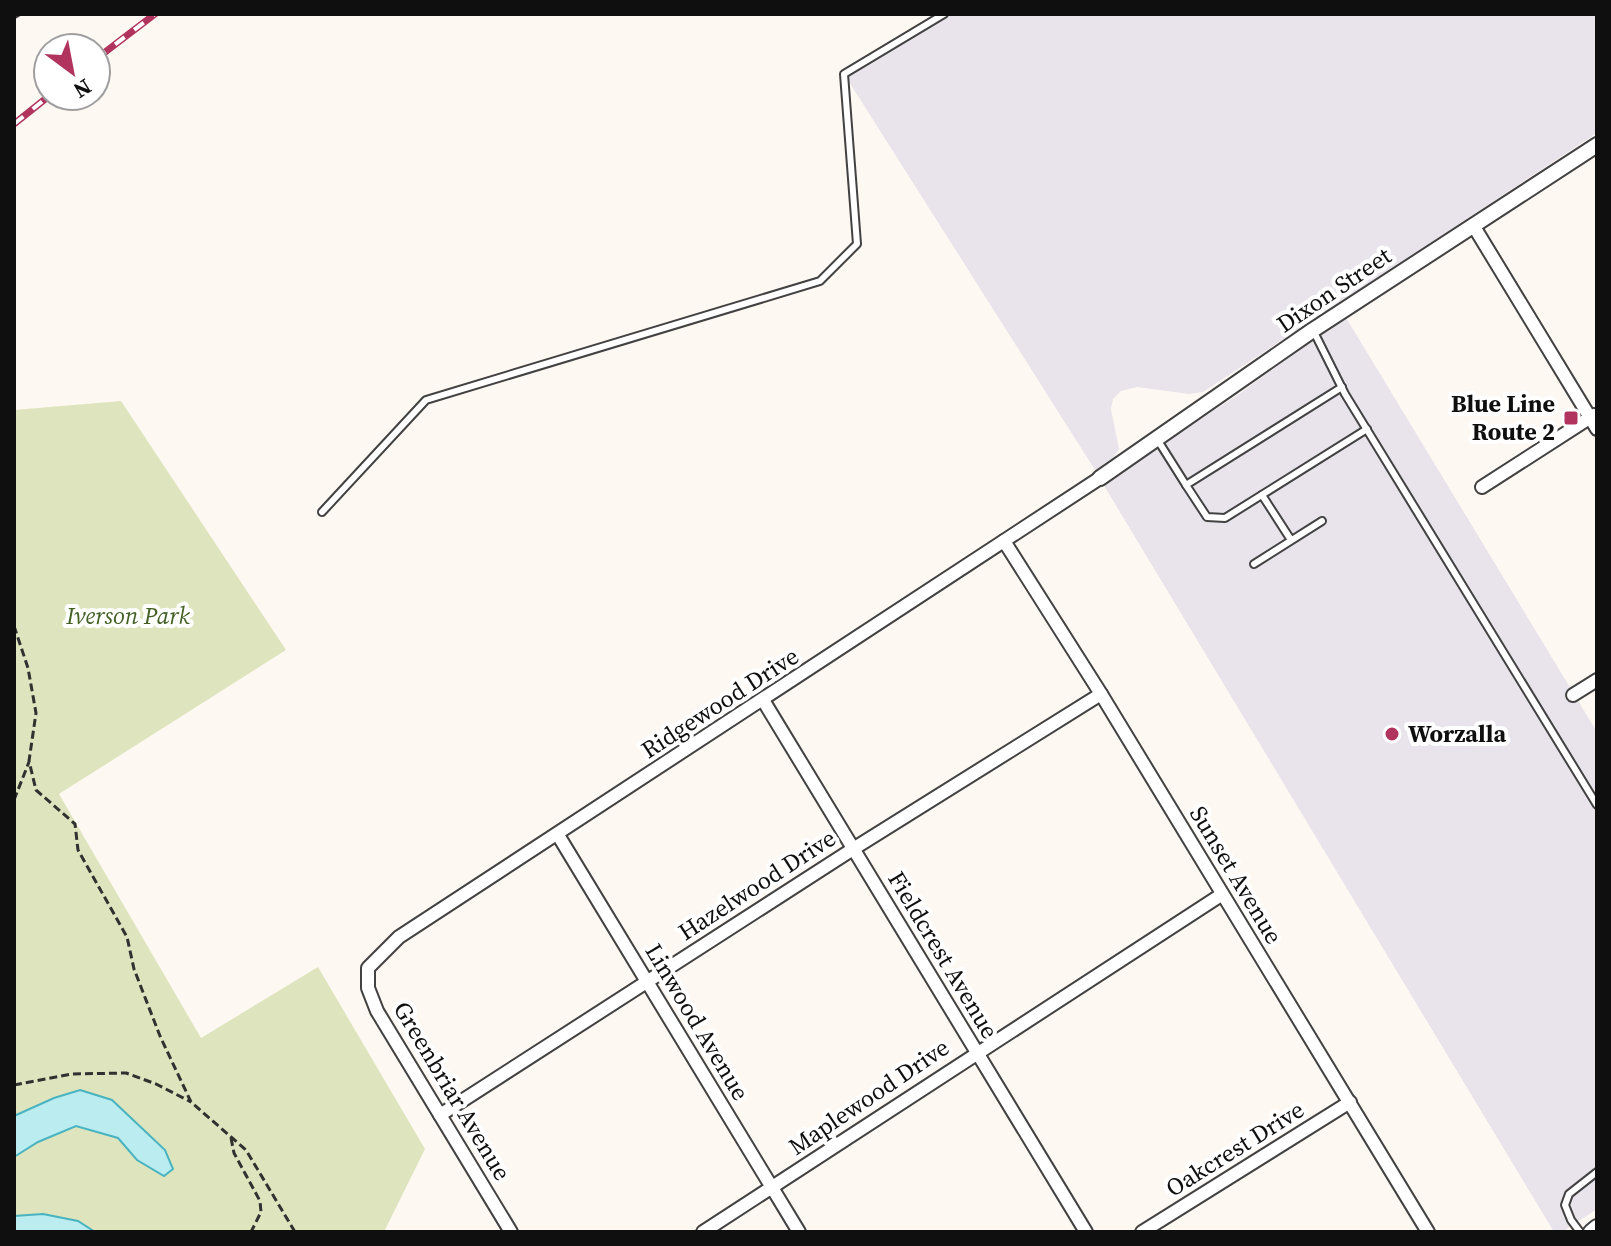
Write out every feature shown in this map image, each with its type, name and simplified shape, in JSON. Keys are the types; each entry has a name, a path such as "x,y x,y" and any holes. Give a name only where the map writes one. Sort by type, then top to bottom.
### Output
{"street":[{"name":"Dixon Street","path":"1100,478 1313,330 1597,145"},
{"path":"1473,225 1595,420 1482,487"},
{"name":"Ridgewood Drive","path":"368,968 399,937 1100,478"},
{"name":"Sunset Avenue","path":"1004,541 1101,694 1428,1232"},
{"path":"1573,695 1597,680"},
{"name":"Hazelwood Drive","path":"440,1115 853,849 1101,694"},
{"name":"Fieldcrest Avenue","path":"763,700 1086,1232"},
{"name":"Linwood Avenue","path":"558,835 799,1232"},
{"name":"Maplewood Drive","path":"703,1232 1221,895"},
{"name":"Greenbriar Avenue","path":"368,968 368,988 377,1011 511,1232"},
{"name":"Oakcrest Drive","path":"1142,1232 1350,1102"},
{"path":"1591,1232 1597,1227"}],"lane":[{"path":"322,512 426,400 820,281 857,244 844,74 944,14"},
{"path":"1313,330 1367,429 1597,805"},
{"path":"1186,485 1342,387"},
{"path":"1157,439 1207,517 1225,518 1367,429"},
{"path":"1262,495 1291,540"},
{"path":"1254,564 1322,521"},
{"path":"1580,1232 1565,1205 1569,1194 1597,1172"}],"path":[{"path":"14,18 21,14"},
{"path":"14,626 28,668 36,713 29,761 14,800"},
{"path":"29,761 36,790 75,824 78,850 127,937 134,969 160,1036 191,1102"},
{"path":"14,1085 72,1074 126,1073 191,1102 246,1150 295,1232"},
{"path":"231,1137 234,1153 260,1201 261,1212 251,1232"}],"shaded area":[{"path":"944,14 1597,14 1597,133 1203,392 1189,394 1137,387 1121,391 1113,399 1111,409 1119,449 1114,457 1095,470 844,74"},
{"name":"Worzalla","path":"1345,316 1597,732 1597,1209 1562,1232 1554,1232 1103,484 1239,394"}],"green space":[{"name":"Iverson Park","path":"121,401 286,650 59,794 201,1038 318,967 425,1149 384,1232 14,1232 14,410"}],"water":[{"path":"80,1090 112,1100 165,1150 173,1169 164,1176 137,1160 118,1138 76,1126 38,1142 14,1157 14,1116"},
{"path":"43,1214 78,1221 95,1232 14,1232 14,1216"}],"railway":[{"path":"112,47 155,14"},
{"path":"14,124 32,110"}],"place":[{"name":"Blue Line Route 2","path":"1571,418"},
{"name":"Worzalla","path":"1392,734"}]}
